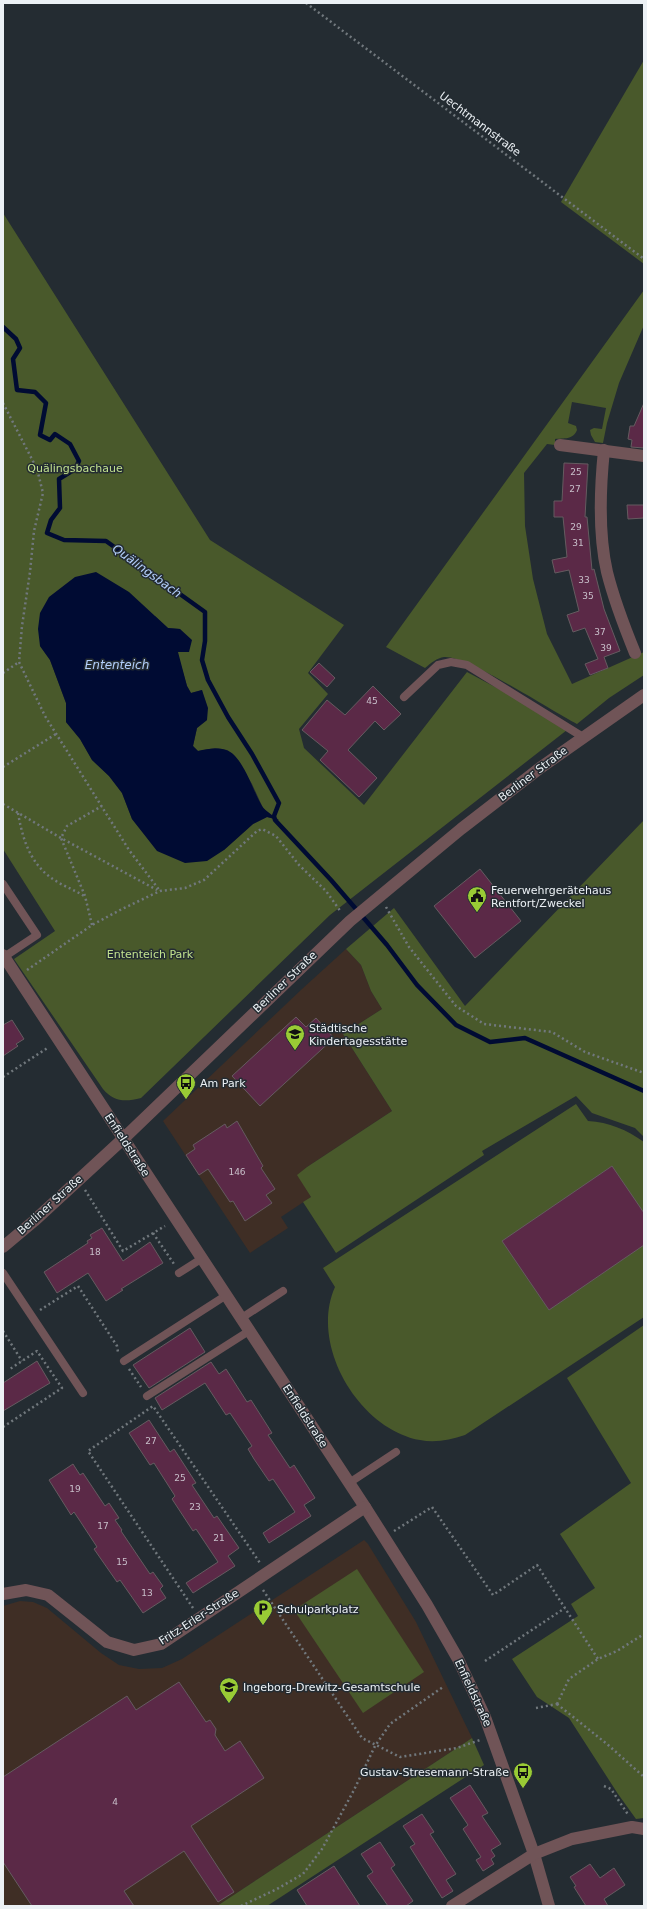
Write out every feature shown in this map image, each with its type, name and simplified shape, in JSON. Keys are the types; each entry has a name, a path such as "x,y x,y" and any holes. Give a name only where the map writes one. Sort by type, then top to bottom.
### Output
{"street":[{"path":"560,446 604,450 644,456"},
{"path":"604,450 600,486 601,524 607,570 618,613 635,653"},
{"name":"Berliner Straße","path":"3,1246 34,1221 123,1139 350,921 461,829 584,737 644,695"},
{"name":"Enfieldstraße","path":"4,956 240,1319 365,1507 427,1605 478,1699 534,1854 549,1906"},
{"name":"Fritz-Erler-Straße","path":"3,1594 26,1590 48,1595 107,1642 134,1650 161,1644 365,1507"},
{"path":"452,1906 534,1854 572,1839 638,1828"}],"lane":[{"path":"404,697 438,665 451,662 467,665 584,737"},
{"path":"3,884 37,935 4,956"},
{"path":"179,1273 201,1259"},
{"path":"3,1273 32,1314 83,1393"},
{"path":"240,1319 283,1291"},
{"path":"124,1361 225,1296"},
{"path":"147,1396 249,1331"},
{"path":"349,1483 396,1452"}],"path":[{"name":"Uechtmannstraße","path":"306,3 644,259"},
{"path":"3,404 33,459 41,481 43,493 33,538 19,662 36,700 56,734 129,850 160,891"},
{"path":"3,673 19,662"},
{"path":"3,769 56,734"},
{"path":"3,804 61,838 160,891"},
{"path":"92,925 85,896 61,838 67,826 102,806"},
{"path":"18,812 26,848 37,864 56,881 85,896"},
{"path":"18,977 92,925 160,891 185,888 204,880 257,831 262,829 272,833 282,842 299,865 321,885 350,921"},
{"path":"380,896 409,947 456,1006 484,1024 552,1032 585,1052 644,1073"},
{"path":"3,1077 59,1040"},
{"path":"79,1180 123,1251 176,1220"},
{"path":"153,1233 179,1273"},
{"path":"32,1314 78,1286 117,1346 124,1361 153,1406 267,1573"},
{"path":"3,1331 22,1361"},
{"path":"3,1427 62,1388 36,1351 10,1369"},
{"path":"153,1406 88,1451 200,1618"},
{"path":"384,1537 432,1507 493,1595 537,1565 598,1659"},
{"path":"257,1580 362,1738 375,1746 400,1757 457,1748 492,1736"},
{"path":"485,1661 565,1608"},
{"path":"557,1704 569,1679 598,1659 616,1652 644,1634"},
{"path":"241,1906 277,1889 303,1874 322,1849 354,1790 375,1746 390,1724 443,1687"},
{"path":"536,1708 557,1704 607,1744 644,1777"},
{"path":"604,1786 611,1789 638,1828"}],"shaded area":[{"path":"346,949 361,965 371,991 382,1009 343,1034 392,1111 307,1167 298,1175 311,1197 281,1217 288,1228 250,1253 163,1121"},
{"name":"Ingeborg-Drewitz-Gesamtschule","path":"364,1540 368,1544 416,1622 472,1738 217,1906 3,1906 3,1606 20,1601 33,1602 47,1608 101,1653 119,1665 139,1669 162,1668 182,1659"}],"green space":[{"path":"644,60 644,264 561,202"},
{"path":"3,213 210,540 344,625 308,673 328,694 299,729 304,748 364,805 467,672 525,703 567,730 330,915 141,1098 120,1100 111,1096 103,1089 14,959 55,931 3,849","holes":["155,616 168,628 180,629 189,651 177,652 187,686 191,693 202,690 207,720 197,728 193,746 198,751 215,748 227,750 238,760 252,784 263,808 278,820 267,817 253,824 224,850 158,851 132,819 122,793 109,776 92,760 80,739 66,722 66,703 50,660 40,646"]},
{"path":"644,290 644,325 619,383 607,423 603,443 595,442 590,430 594,428 602,429 606,408 572,402 568,423 576,426 577,430 575,433 568,438 555,439 555,445 547,444 524,473 525,526 533,579 547,634 572,684 644,652 644,675 609,698 577,724 471,665 455,659 444,657 436,660 425,668 386,647"},
{"path":"644,820 644,1137 635,1128 592,1113 576,1096 482,1151 484,1155 336,1253 303,1202 311,1197 297,1175 392,1111 343,1034 382,1009 371,991 361,965 346,949 394,908 465,1006"},
{"path":"576,1104 588,1121 618,1127 644,1142 644,1317 465,1435 448,1440 431,1441 420,1440 398,1433 377,1420 359,1402 345,1381 334,1358 329,1334 329,1310 335,1287 323,1268"},
{"path":"644,1325 644,1818 636,1819 569,1718 537,1697 512,1659 578,1616 571,1604 595,1588 560,1534 631,1483 567,1378"},
{"path":"357,1569 424,1672 363,1713 294,1610"},
{"path":"472,1738 484,1765 267,1906 217,1906"}],"water":[{"name":"Ententeich","path":"96,572 129,592 168,628 180,629 192,640 189,652 178,652 187,686 191,693 202,690 208,708 207,720 197,728 193,746 198,751 219,749 232,753 242,766 262,806 279,820 267,817 253,824 224,850 207,861 185,863 157,851 132,819 122,793 109,776 92,760 80,739 66,722 66,703 50,660 40,646 38,629 40,613 49,597 75,577"}],"building":[{"path":"644,403 644,448 631,447 632,440 628,439 630,426 634,426"},
{"path":"564,463 588,464 585,517 587,517 592,570 594,569 604,609 620,651 604,657 608,668 590,675 585,664 598,659 585,628 573,632 567,615 579,611 569,570 555,573 552,560 567,557 563,517 554,517 554,501 562,501"},
{"path":"627,505 644,505 644,518 628,519"},
{"path":"319,663 335,678 327,687 310,672"},
{"path":"373,686 401,714 384,730 375,721 348,750 377,778 359,797 320,760 328,751 302,730 327,700 345,715"},
{"name":"Feuerwehrgerätehaus Rentfort/Zweckel","path":"480,869 521,921 475,958 434,906"},
{"path":"296,1017 306,1027 316,1018 334,1038 260,1106 232,1076"},
{"path":"12,1020 24,1039 16,1044 18,1046 3,1056 3,1025"},
{"path":"237,1121 263,1166 261,1168 275,1189 266,1195 272,1203 245,1221 233,1201 230,1202 208,1169 199,1175 186,1155 195,1149 193,1145 225,1124 227,1128"},
{"path":"612,1166 644,1213 644,1245 549,1310 502,1241"},
{"path":"102,1228 123,1261 150,1242 163,1263 121,1289 123,1290 106,1301 88,1273 57,1293 44,1272 88,1243 87,1241 92,1238 90,1235"},
{"path":"190,1328 205,1352 149,1388 133,1365"},
{"path":"37,1361 50,1383 3,1411 3,1383"},
{"path":"211,1362 219,1374 226,1369 247,1402 251,1400 272,1433 268,1435 290,1468 294,1465 315,1498 304,1505 311,1516 269,1543 263,1533 295,1512 273,1479 269,1481 254,1459 248,1449 252,1446 230,1413 226,1415 205,1383 162,1410 155,1398"},
{"path":"149,1420 170,1452 174,1449 196,1483 192,1485 214,1518 217,1516 239,1548 228,1556 235,1566 193,1593 186,1583 218,1562 196,1529 193,1531 172,1499 175,1496 154,1463 150,1465 129,1433"},
{"path":"73,1464 80,1475 83,1473 105,1506 109,1503 119,1518 115,1520 122,1530 121,1531 150,1574 153,1572 163,1586 160,1589 166,1598 143,1613 120,1580 117,1582 94,1549 97,1547 74,1512 71,1515 49,1480"},
{"path":"179,1682 206,1722 210,1720 216,1729 215,1735 225,1751 240,1741 264,1778 191,1826 234,1892 218,1902 184,1851 124,1891 134,1906 32,1906 3,1862 3,1777 127,1696 136,1710"},
{"path":"470,1785 488,1813 482,1816 501,1844 491,1850 495,1856 491,1859 494,1864 483,1871 476,1860 481,1857 463,1829 468,1825 450,1798"},
{"path":"422,1814 434,1832 430,1834 456,1874 446,1880 453,1891 442,1898 410,1847 415,1844 403,1826"},
{"path":"380,1842 395,1865 391,1868 413,1901 406,1906 388,1906 367,1876 373,1872 361,1854"},
{"path":"590,1864 600,1878 614,1868 625,1885 604,1899 608,1906 586,1906 574,1887 576,1886 570,1877"},
{"path":"334,1866 360,1906 307,1906 297,1890"}],"waterway":[{"name":"Quälingsbach","path":"3,327 16,339 20,348 13,359 17,390 35,392 46,403 40,435 50,440 55,434 70,444 79,461 75,469 59,479 60,508 51,520 47,533 64,540 106,541 205,612 205,641 202,660 208,680 279,803 274,816 275,820 331,880 387,945 417,985 456,1025 490,1042 525,1038 644,1091"}],"place":[{"name":"Feuerwehrgerätehaus Rentfort/Zweckel","path":"477,913"},
{"name":"Städtische Kindertagesstätte","path":"295,1051"},
{"name":"Am Park","path":"186,1100"},
{"name":"Schulparkplatz","path":"263,1626"},
{"name":"Ingeborg-Drewitz-Gesamtschule","path":"229,1704"},
{"name":"Gustav-Stresemann-Straße","path":"523,1789"}],"park label":[{"name":"Quälingsbachaue","path":"75,468"},
{"name":"Ententeich Park","path":"150,954"}]}
